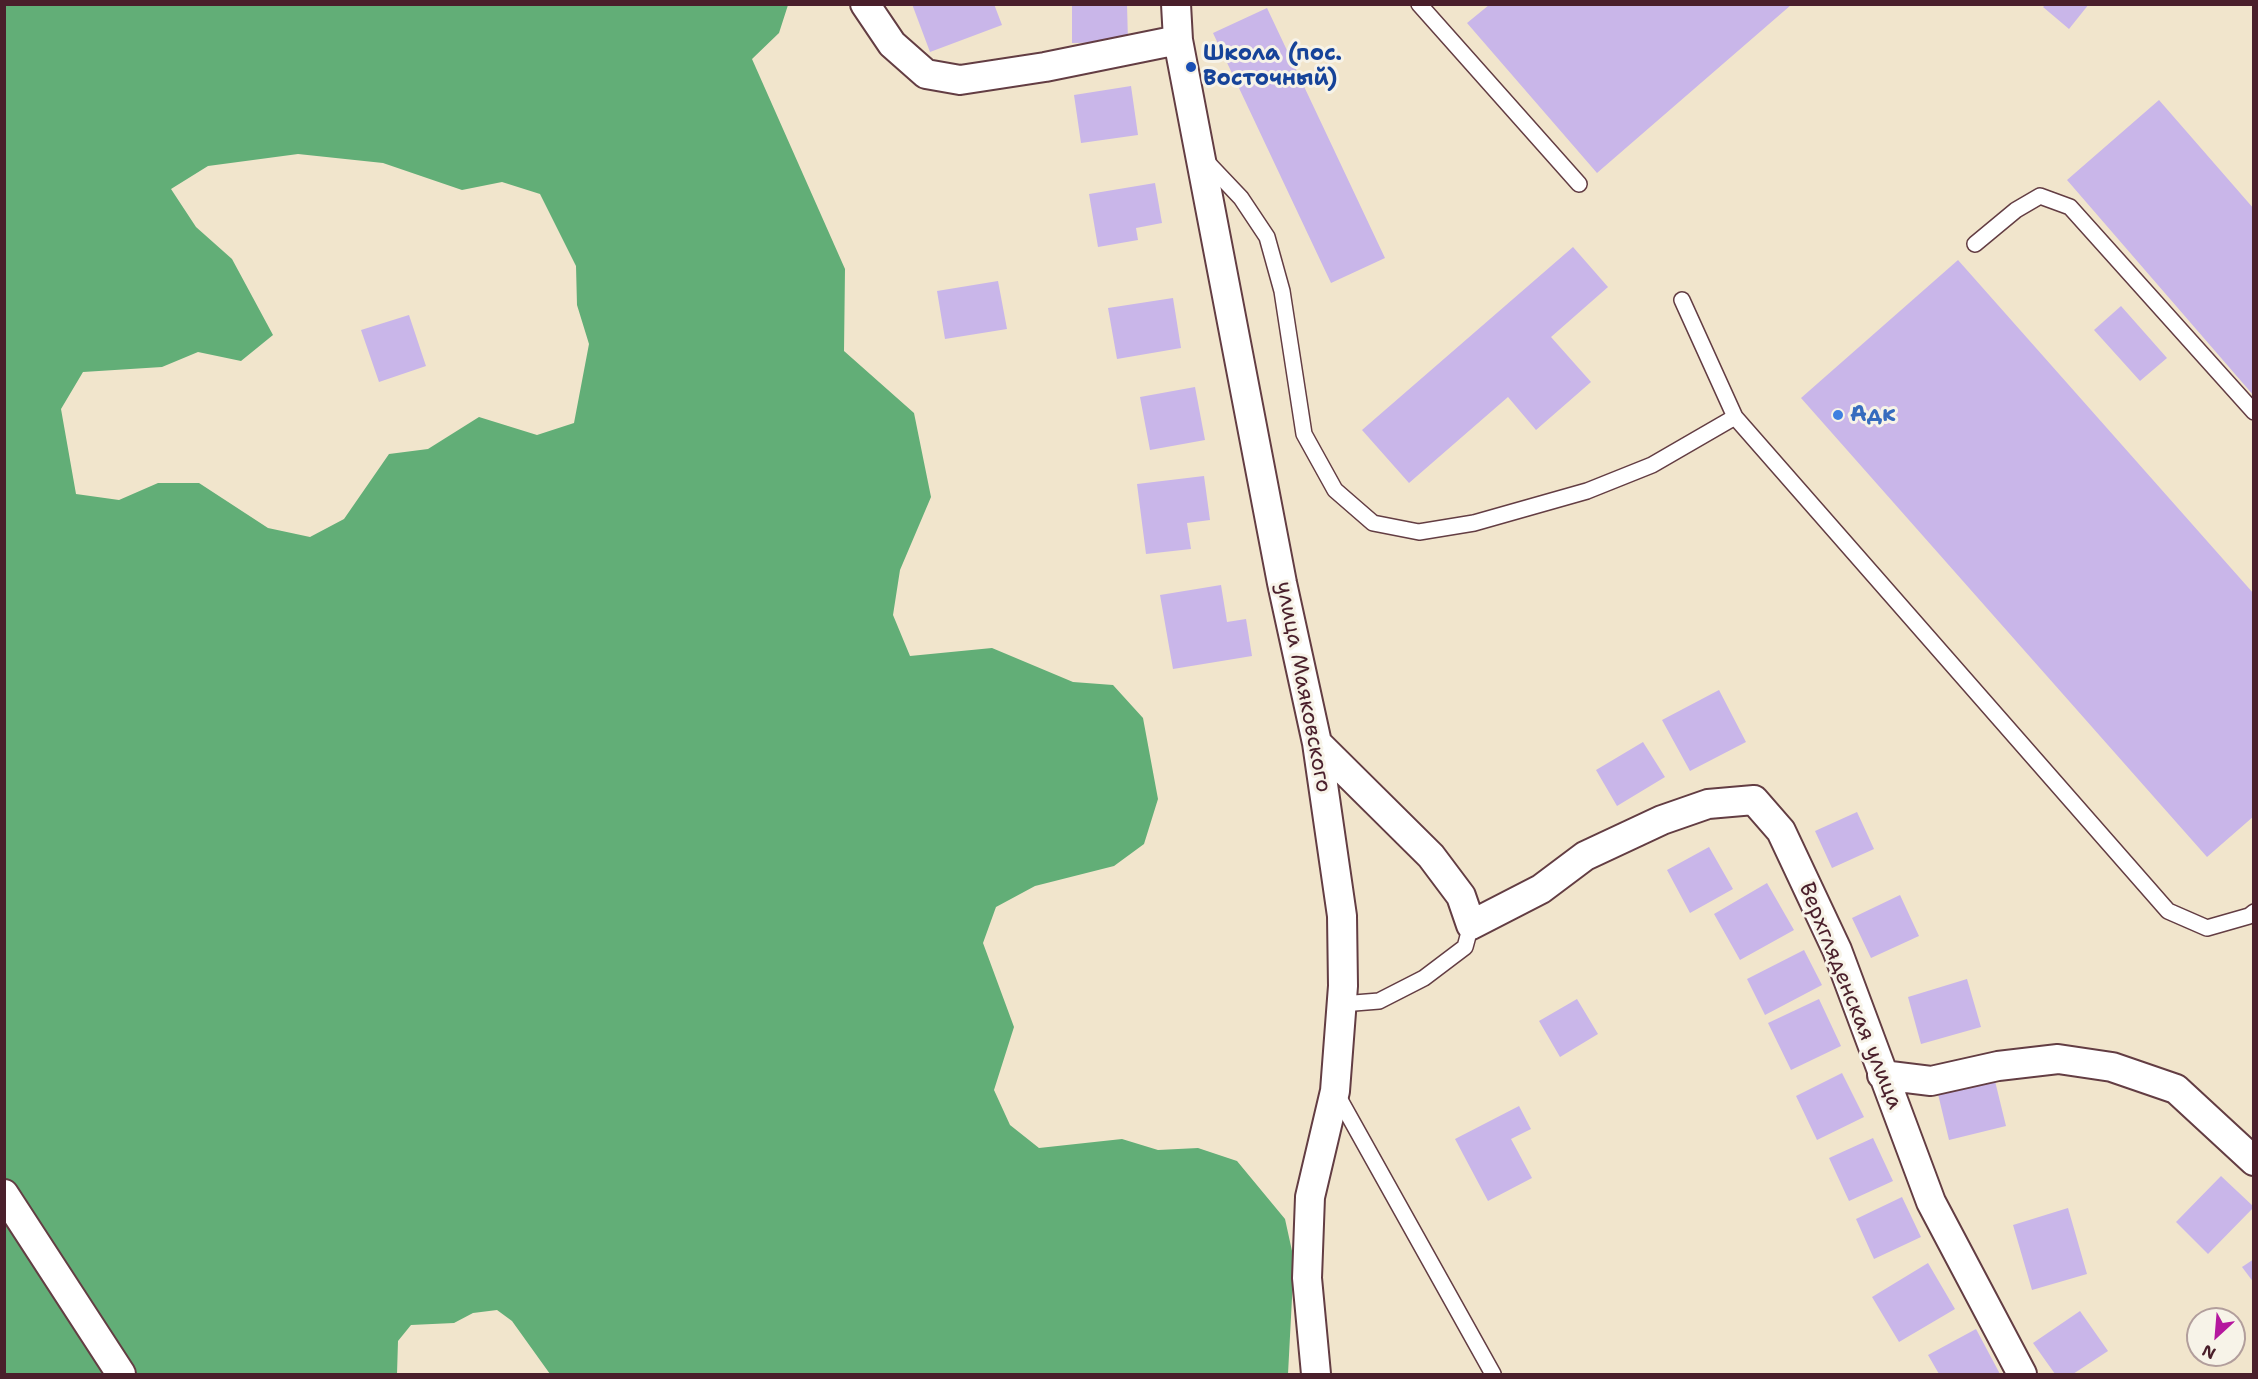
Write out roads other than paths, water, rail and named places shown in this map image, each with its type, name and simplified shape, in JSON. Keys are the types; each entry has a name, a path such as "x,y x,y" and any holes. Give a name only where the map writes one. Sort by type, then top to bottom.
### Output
{"street":[{"path":"864,4 892,44 926,74 960,80 1045,67 1178,40"},
{"name":"улица Маяковского","path":"1176,4 1178,40 1282,583 1317,743 1342,916 1342,1004 1335,1091 1310,1197 1307,1278 1316,1374"},
{"path":"1317,743 1431,856 1461,896 1472,925"},
{"name":"Верхгляденская улица","path":"1472,925 1541,889 1585,856 1662,820 1708,804 1754,800 1786,840 1837,950 1931,1202 2022,1374"},
{"path":"1882,1075 1930,1082 1998,1066 2058,1059 2112,1067 2176,1089 2253,1161"},
{"path":"4,1194 121,1374"}],"lane":[{"path":"1419,4 1579,184"},
{"path":"1202,157 1241,198 1267,237 1282,291 1304,434 1335,490 1373,523 1419,532 1474,523 1587,491 1652,465 1735,417"},
{"path":"1976,244 2016,210 2040,196 2070,207 2253,412"},
{"path":"1682,300 1735,417 2168,911 2207,928 2249,916 2253,912"},
{"path":"1342,1004 1379,1001 1424,978 1465,947 1472,925"},
{"path":"1335,1091 1492,1374"}],"place":[{"name":"Школа (пос. Восточный)","path":"1191,67"},
{"name":"Адк","path":"1838,415"}]}
